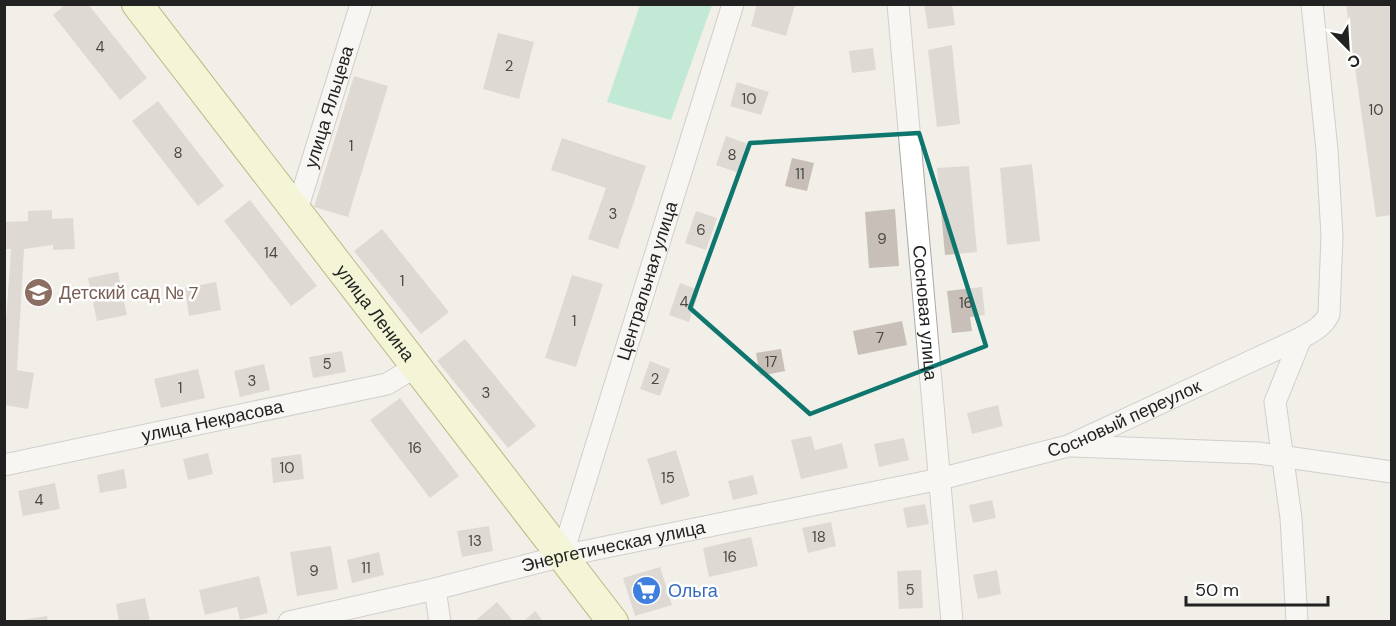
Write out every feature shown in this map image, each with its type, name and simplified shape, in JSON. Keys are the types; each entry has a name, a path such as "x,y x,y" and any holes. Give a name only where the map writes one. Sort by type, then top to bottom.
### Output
{"street":[{"name":"улица Ленина","path":"137,4 613,621"},
{"name":"улица Яльцева","path":"297,210 361,4"},
{"name":"Центральная улица","path":"562,556 733,4"},
{"name":"Сосновая улица","path":"898,4 952,621"},
{"name":"Сосновый переулок","path":"940,478 1068,446 1301,338 1326,321 1330,304 1332,225 1312,4"},
{"path":"1297,621 1291,518 1275,402 1301,338"},
{"name":"улица Некрасова","path":"4,465 387,384 417,366"},
{"path":"1068,446 1258,453 1392,472"},
{"name":"Энергетическая улица","path":"289,621 435,589 562,556 940,478"},
{"path":"435,589 440,621"}],"highlighted area":[{"path":"919,133 986,346 810,414 690,308 750,143"}],"green space":[{"path":"640,5 712,5 671,120 607,102"}],"building":[{"path":"66,4 88,4 147,78 120,100 53,15"},
{"path":"757,4 795,5 786,36 751,26"},
{"path":"924,4 952,4 955,25 928,29"},
{"path":"1346,4 1392,4 1392,215 1376,217"},
{"path":"498,33 534,42 519,99 483,89"},
{"path":"952,45 960,124 937,127 928,50"},
{"path":"873,48 876,70 852,73 849,51"},
{"path":"354,76 388,86 348,217 314,207"},
{"path":"737,82 769,92 761,115 730,106"},
{"path":"158,101 224,186 198,206 132,121"},
{"path":"726,136 748,144 739,173 716,165"},
{"path":"562,138 646,166 618,249 588,239 606,188 551,170"},
{"path":"792,158 814,163 807,191 785,186"},
{"path":"1032,164 1040,241 1007,245 1000,168"},
{"path":"969,166 977,252 945,255 937,168"},
{"path":"250,200 317,286 291,306 224,221"},
{"path":"895,209 899,266 869,268 865,212"},
{"path":"52,210 52,219 73,218 75,249 53,250 53,245 24,249 17,370 34,373 28,409 4,405 4,349 11,249 4,249 4,222 28,221 28,211"},
{"path":"696,211 717,218 706,250 685,243"},
{"path":"382,229 449,312 421,334 354,251"},
{"path":"118,272 127,315 97,321 88,278"},
{"path":"572,275 603,284 576,367 545,358"},
{"path":"216,282 221,310 189,316 185,288"},
{"path":"680,283 699,290 689,322 669,315"},
{"path":"982,287 985,315 970,317 972,331 952,333 947,291"},
{"path":"902,321 907,345 858,355 853,331"},
{"path":"465,339 536,426 508,448 437,361"},
{"path":"781,349 785,371 760,376 756,353"},
{"path":"342,351 346,372 313,378 309,357"},
{"path":"650,361 670,369 660,396 640,389"},
{"path":"264,364 270,390 240,397 234,371"},
{"path":"198,369 205,398 161,408 154,379"},
{"path":"400,398 459,476 430,498 370,420"},
{"path":"998,405 1003,426 972,434 967,413"},
{"path":"811,436 815,450 842,443 848,468 801,479 791,440"},
{"path":"904,438 909,460 879,467 874,444"},
{"path":"676,450 690,496 661,505 647,459"},
{"path":"208,453 213,474 188,480 183,459"},
{"path":"301,454 304,479 273,483 271,458"},
{"path":"124,469 127,488 100,493 97,475"},
{"path":"753,475 758,494 733,500 728,481"},
{"path":"55,483 60,509 23,516 18,491"},
{"path":"992,500 996,518 973,523 969,505"},
{"path":"925,504 929,524 907,528 903,508"},
{"path":"831,522 836,546 808,553 802,528"},
{"path":"489,526 493,551 462,557 457,531"},
{"path":"751,537 758,566 709,577 703,548"},
{"path":"331,546 338,589 297,596 290,552"},
{"path":"379,552 384,575 352,583 347,560"},
{"name":"Ольга","path":"660,567 672,605 635,616 623,578"},
{"path":"921,570 923,608 899,609 897,571"},
{"path":"997,570 1001,594 978,599 973,575"},
{"path":"259,576 268,613 240,620 237,607 205,615 199,590"},
{"path":"145,598 150,622 119,622 116,604"},
{"path":"497,602 514,622 474,622"},
{"path":"535,611 544,622 523,622"},
{"path":"47,616 48,622 21,622 21,620"}],"place":[{"name":"Детский сад № 7","path":"38,293"},
{"name":"Ольга","path":"647,591"}]}
